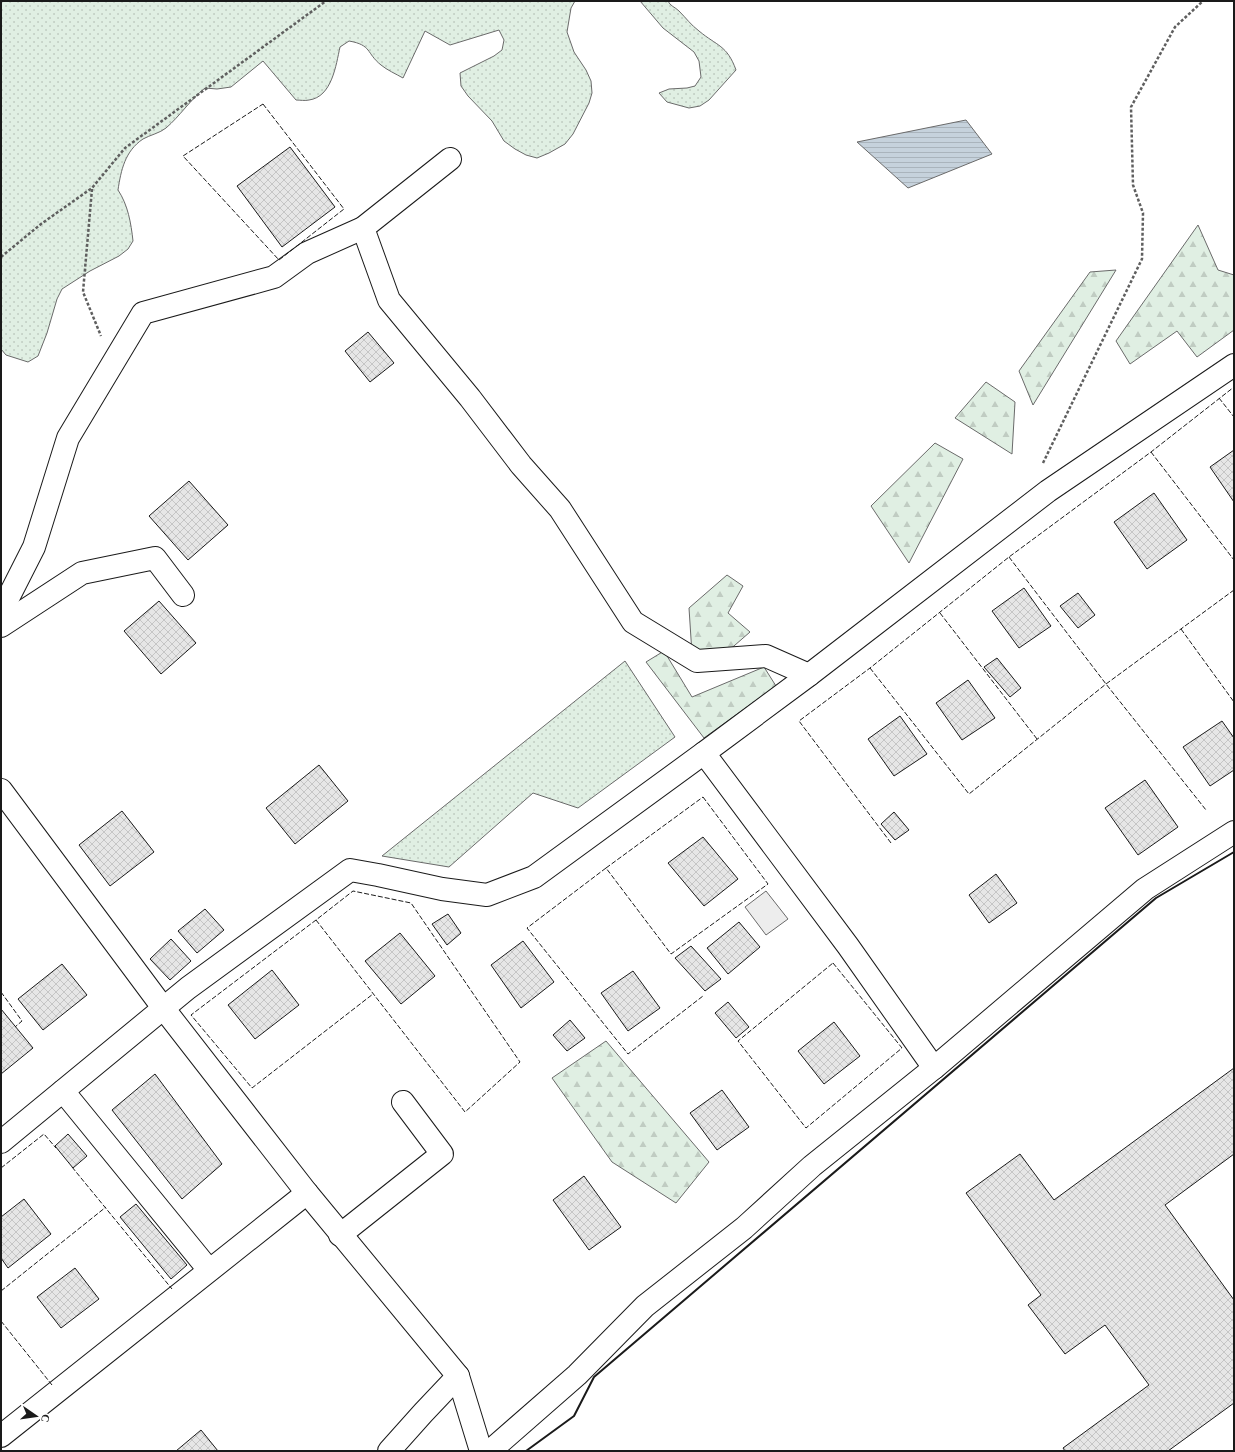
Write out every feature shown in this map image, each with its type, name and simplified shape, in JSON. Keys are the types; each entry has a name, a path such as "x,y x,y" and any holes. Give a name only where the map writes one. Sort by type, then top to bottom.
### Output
{"street":[{"path":"1,612 34,547 68,438 143,313 274,277 307,253 363,228 450,158"},
{"path":"363,228 389,300 470,398 521,465 560,509 633,622 697,661 766,656 809,675"},
{"path":"1,1142 188,988 350,870 378,874 442,889 487,894 534,877 809,675 1048,491 1234,364"},
{"path":"1,626 82,573 155,558 183,595"},
{"path":"704,753 848,946 934,1068"},
{"path":"1,790 164,1009 306,1194 458,1376 481,1451"},
{"path":"490,1451 578,1375 645,1306 744,1228 812,1166 934,1068 1145,889 1234,832"},
{"path":"63,1091 209,1270"},
{"path":"340,1235 442,1154 403,1102"},
{"path":"1,1436 306,1194"},
{"path":"389,1451 458,1376"}],"path":[{"path":"1,257 41,224 92,188 125,148 326,1"},
{"path":"1040,470 1142,258 1143,213 1133,185 1131,107 1175,27 1203,1"},
{"path":"92,188 83,292 113,364"}],"green space":[{"path":"3,1 575,1 571,8 567,32 574,52 586,70 591,81 592,93 589,103 573,134 565,144 537,158 526,155 504,141 492,121 468,96 461,86 460,73 494,56 502,50 504,40 499,30 450,45 425,31 403,78 376,61 365,47 349,41 340,47 332,79 328,87 317,98 309,100 296,100 263,61 231,87 217,89 205,88 166,128 143,139 128,155 122,168 118,190 128,214 133,241 128,249 119,256 90,271 62,289 57,299 47,333 38,356 28,362 6,355 1,349 1,3"},
{"path":"640,1 668,1 696,29 721,47 729,55 733,62 736,70 709,100 700,106 689,108 667,102 659,93 669,89 695,86 701,77 699,61 694,52 663,28"},
{"path":"1198,225 1218,270 1234,275 1234,330 1197,357 1177,331 1130,364 1116,341"},
{"path":"1116,270 1033,405 1019,371 1090,272"},
{"path":"986,382 1015,402 1012,454 955,418"},
{"path":"935,443 963,459 909,563 871,506"},
{"path":"727,575 743,586 728,613 750,632 727,652 692,654 689,608"},
{"path":"664,651 692,697 764,667 776,686 704,738 646,662"},
{"path":"625,661 675,737 578,808 533,793 449,867 382,856"},
{"path":"606,1041 709,1162 676,1203 612,1162 552,1078"}],"shaded area":[{"path":"966,120 992,154 908,188 857,142"},
{"path":"766,891 788,919 766,935 745,907"}],"building":[{"path":"290,147 335,207 282,247 237,186"},
{"path":"368,332 394,363 370,382 345,351"},
{"path":"1234,450 1234,502 1210,467"},
{"path":"189,481 228,525 188,560 149,516"},
{"path":"1154,493 1187,540 1147,569 1114,522"},
{"path":"1024,588 1051,626 1019,648 992,611"},
{"path":"1078,593 1095,615 1078,628 1060,606"},
{"path":"159,601 196,643 161,674 124,631"},
{"path":"997,658 1021,688 1010,697 984,667"},
{"path":"968,680 995,718 962,740 936,703"},
{"path":"900,716 927,754 894,776 868,739"},
{"path":"1222,721 1234,738 1234,770 1210,786 1183,747"},
{"path":"319,765 348,801 295,844 266,808"},
{"path":"1145,780 1178,827 1138,855 1105,808"},
{"path":"122,811 154,852 110,886 79,845"},
{"path":"894,812 909,830 895,840 881,824"},
{"path":"703,837 738,879 704,906 668,863"},
{"path":"996,874 1017,903 989,923 969,895"},
{"path":"205,909 224,930 197,953 178,931"},
{"path":"448,914 461,933 447,945 432,924"},
{"path":"739,922 760,947 728,974 707,948"},
{"path":"400,933 435,976 401,1004 365,961"},
{"path":"171,939 191,961 170,980 150,959"},
{"path":"523,941 554,982 521,1008 491,965"},
{"path":"691,946 721,979 705,991 675,958"},
{"path":"62,964 87,995 43,1030 18,999"},
{"path":"272,970 299,1005 255,1039 228,1005"},
{"path":"633,971 660,1008 628,1031 601,993"},
{"path":"728,1002 749,1027 736,1038 715,1013"},
{"path":"1,1009 33,1048 1,1074"},
{"path":"570,1020 585,1038 567,1051 553,1035"},
{"path":"834,1022 860,1056 824,1084 798,1051"},
{"path":"1234,1068 1234,1154 1165,1205 1234,1300 1234,1403 1168,1451 1065,1451 1063,1448 1149,1385 1105,1325 1065,1354 1028,1305 1041,1295 966,1193 1020,1154 1054,1200"},
{"path":"155,1074 222,1164 182,1199 112,1110"},
{"path":"722,1090 749,1127 717,1150 690,1113"},
{"path":"68,1134 87,1156 73,1168 55,1146"},
{"path":"584,1176 621,1227 589,1250 553,1200"},
{"path":"24,1199 51,1234 8,1268 1,1258 1,1217"},
{"path":"136,1204 187,1265 171,1279 120,1217"},
{"path":"75,1268 99,1299 61,1328 37,1297"},
{"path":"201,1430 218,1451 176,1451"}],"fence":[{"path":"263,104 344,209 279,260 183,156 263,104"},
{"path":"891,843 799,721 870,668 1009,557 1151,452 1234,387"},
{"path":"1219,398 1234,417"},
{"path":"1151,452 1234,560"},
{"path":"1009,557 1106,684 1206,810"},
{"path":"870,668 969,794 1106,684 1234,590"},
{"path":"940,613 1037,739"},
{"path":"1181,629 1234,702"},
{"path":"703,797 768,884 671,954 606,868 703,797"},
{"path":"606,868 527,928 628,1054 703,996"},
{"path":"316,920 465,1112 520,1062 411,903 353,891 191,1015 252,1088 373,994"},
{"path":"833,963 902,1048 806,1128 738,1041 833,963"},
{"path":"1,992 22,1021 15,1027"},
{"path":"1,1168 44,1134 56,1148"},
{"path":"72,1167 172,1289"},
{"path":"1,1291 106,1207"},
{"path":"1,1321 52,1385"}],"wall":[{"path":"526,1451 574,1416 594,1377 1156,898 1234,852"}]}
